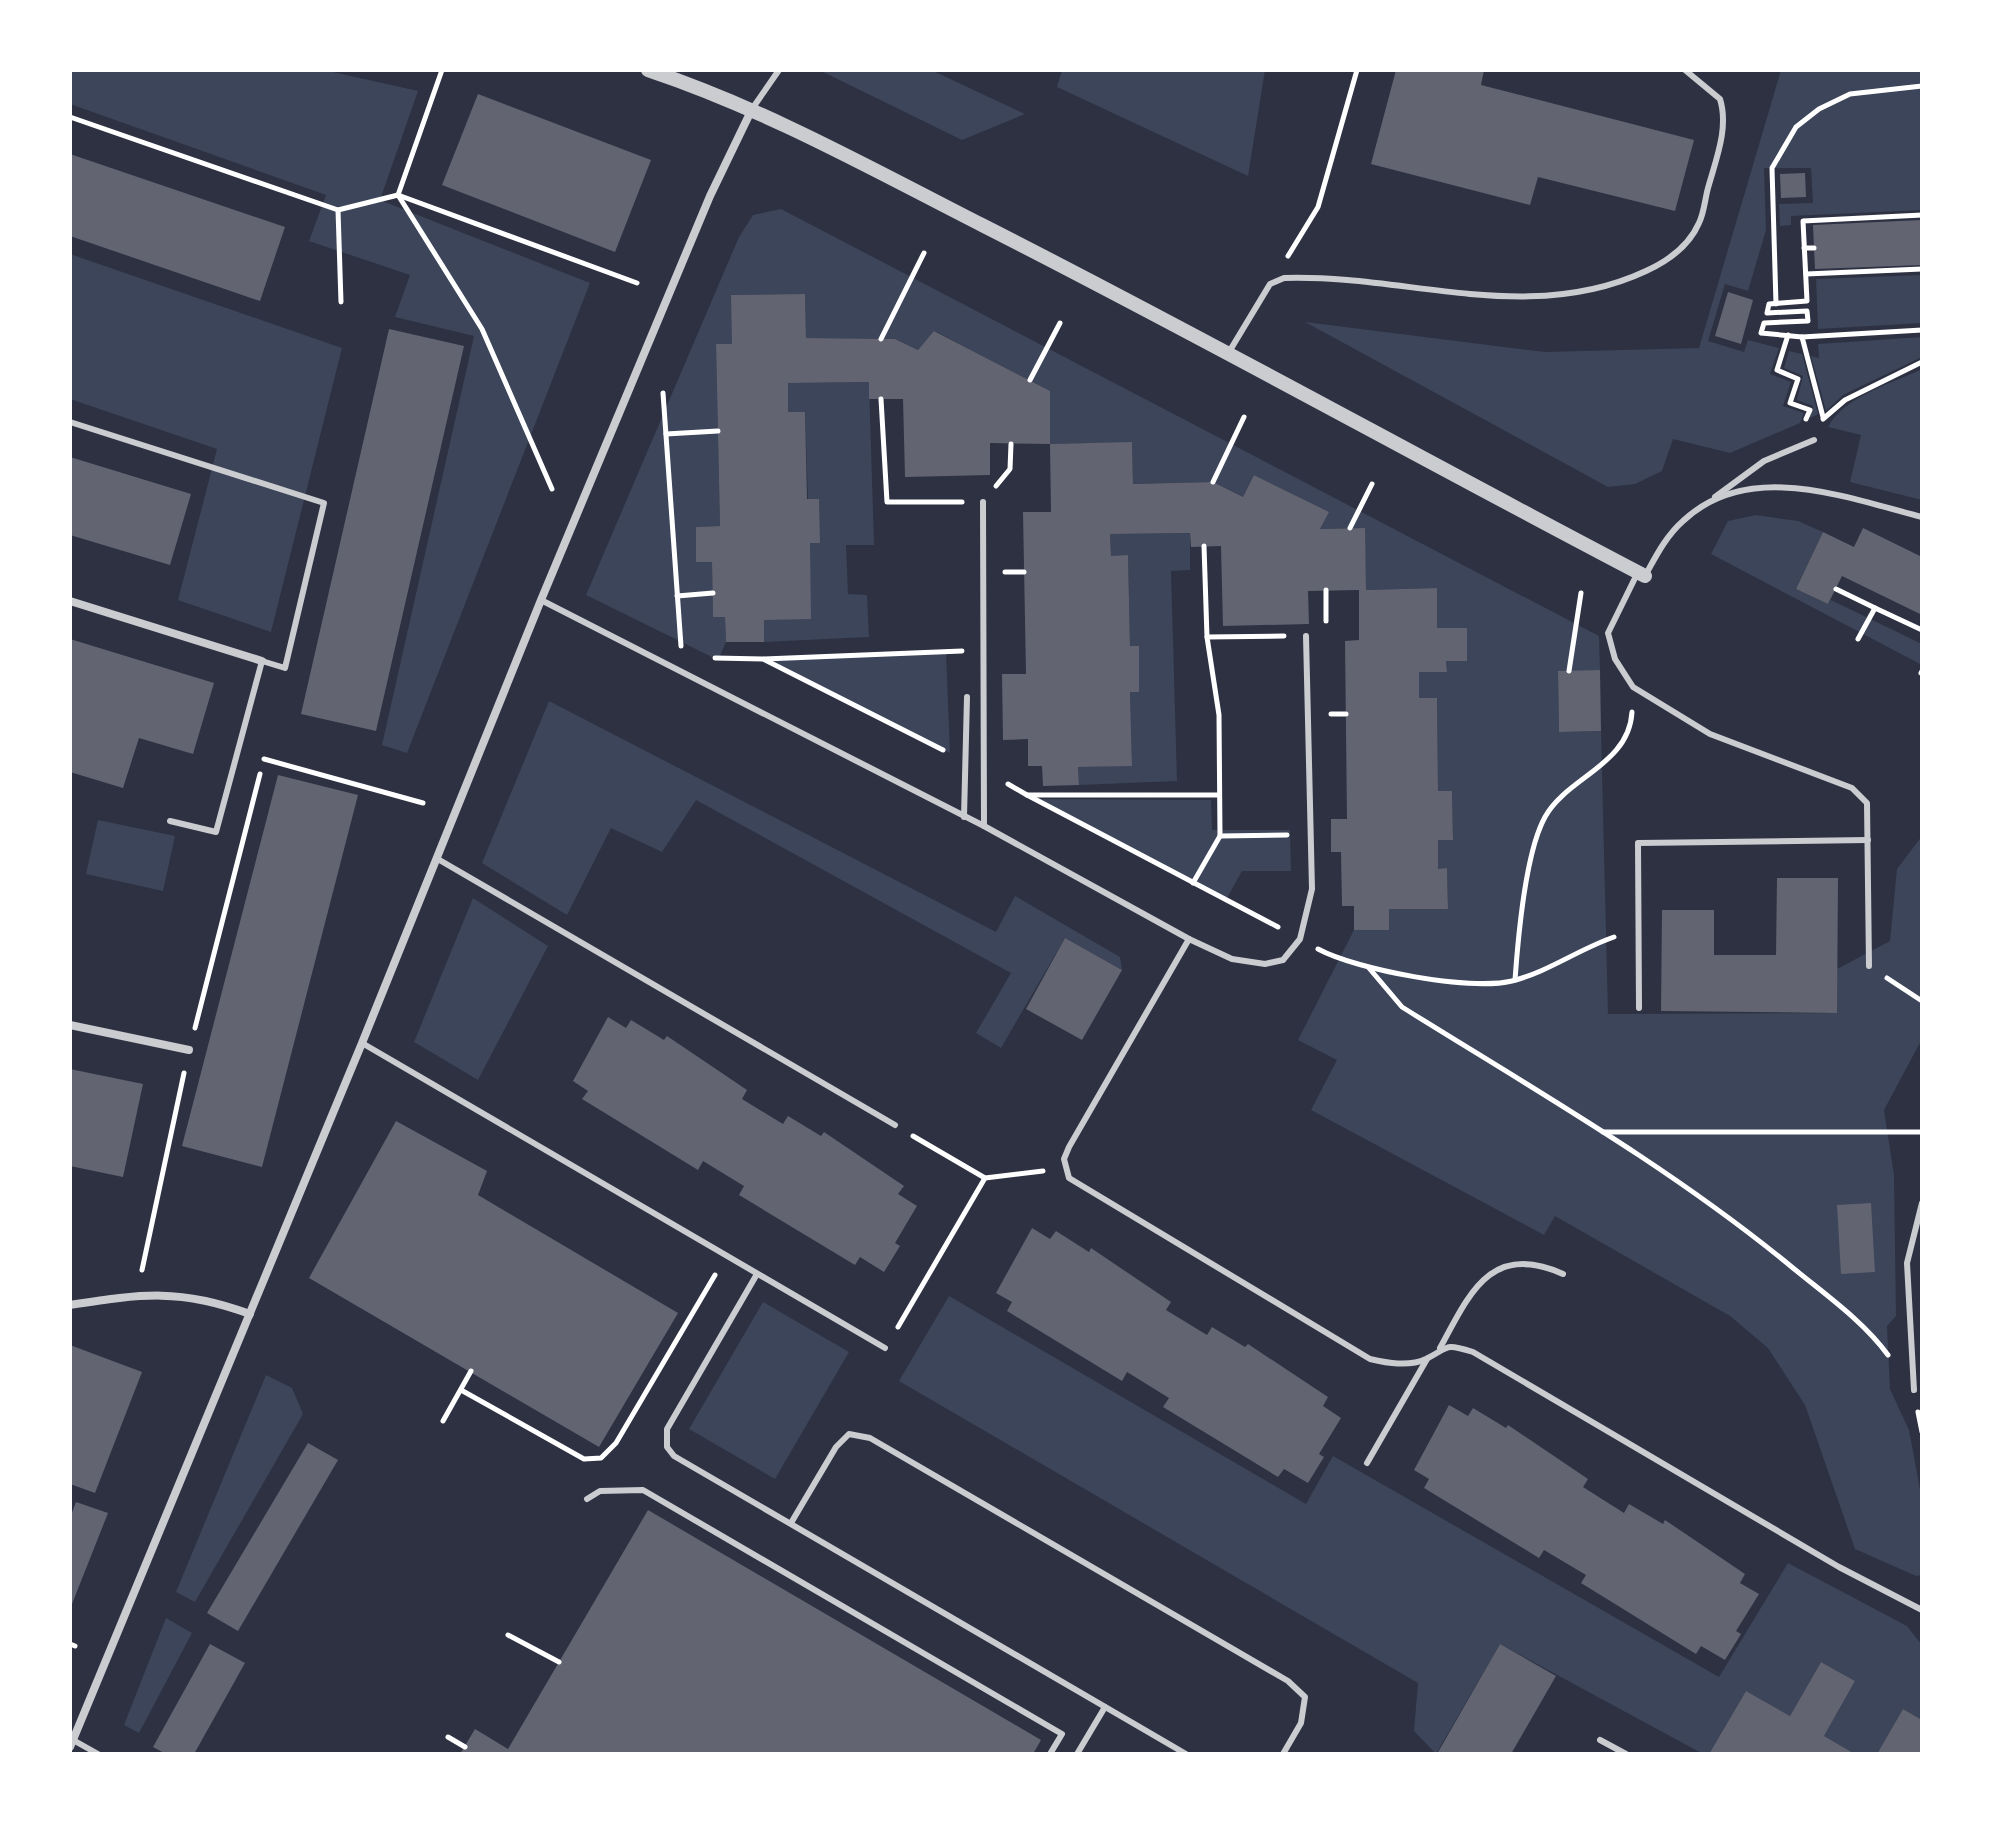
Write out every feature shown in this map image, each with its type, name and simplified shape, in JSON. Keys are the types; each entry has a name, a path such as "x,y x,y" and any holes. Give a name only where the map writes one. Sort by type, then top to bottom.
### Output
{"street":[{"path":"648,70 752,109 1229,352 1641,574"},
{"path":"72,1743 362,1043 541,600 710,196 752,109"},
{"path":"70,601 262,661"},
{"path":"70,1025 189,1050"},
{"path":"70,1305 136,1295 198,1296 250,1314"}],"lane":[{"path":"752,109 779,70"},
{"path":"1229,352 1270,284 1284,278 1528,298 1570,296 1610,288 1654,267 1683,248 1699,223 1724,125 1720,99 1685,70"},
{"path":"70,422 324,503 285,668 262,661 216,832 170,821"},
{"path":"1814,440 1764,461 1712,499 1667,538 1641,574 1608,633 1615,659 1633,687 1710,734 1852,788 1867,803 1869,966"},
{"path":"1712,499 1754,488 1803,487 1922,517"},
{"path":"983,502 984,826"},
{"path":"541,600 984,826 1189,939 1232,959 1265,964 1283,960 1300,939 1312,889 1306,636"},
{"path":"964,817 967,697"},
{"path":"1639,1008 1638,843 1868,840"},
{"path":"436,858 895,1125"},
{"path":"1189,939 1069,1147 1064,1169 1078,1184 1370,1359 1388,1364 1427,1359"},
{"path":"362,1043 885,1348"},
{"path":"1914,1390 1907,1263 1922,1203"},
{"path":"1367,1463 1427,1359 1440,1348 1474,1286 1491,1273 1518,1265 1544,1266 1563,1274"},
{"path":"757,1274 667,1429 667,1447 674,1456 1186,1754"},
{"path":"1440,1348 1455,1346 1473,1352 1839,1567 1922,1610"},
{"path":"791,1523 836,1447 849,1434 870,1438 1288,1681 1305,1697 1301,1723 1283,1754"},
{"path":"587,1499 600,1491 643,1490 1062,1734 1050,1754"},
{"path":"1077,1754 1105,1707"},
{"path":"1600,1740 1626,1754"},
{"path":"72,1743 98,1754"}],"path":[{"path":"398,195 442,70"},
{"path":"1305,229 1318,207 1357,70"},
{"path":"1776,304 1772,168 1796,127 1819,109 1850,94 1922,86"},
{"path":"70,117 338,210 398,195 637,283"},
{"path":"398,195 482,329 552,489"},
{"path":"338,210 341,302"},
{"path":"1922,215 1803,221 1807,301 1769,304 1767,313 1807,311 1808,321 1764,323 1761,333 1802,337 1922,330"},
{"path":"1804,248 1814,248"},
{"path":"881,339 924,253"},
{"path":"1806,274 1922,269"},
{"path":"1030,380 1060,323"},
{"path":"1788,335 1777,370 1798,379 1790,403 1810,410 1806,419"},
{"path":"1802,337 1822,412"},
{"path":"1814,440 1823,419 1845,400 1922,362"},
{"path":"663,393 683,674"},
{"path":"881,399 887,502 983,502"},
{"path":"1213,482 1244,417"},
{"path":"666,434 718,431"},
{"path":"1010,469 1011,444"},
{"path":"1350,528 1372,484"},
{"path":"1193,883 1220,836 1219,715 1207,637 1204,546"},
{"path":"1836,589 1922,630"},
{"path":"1326,590 1326,613"},
{"path":"677,596 713,593"},
{"path":"1569,671 1581,593"},
{"path":"1858,639 1875,608"},
{"path":"1207,637 1269,636"},
{"path":"763,659 985,652"},
{"path":"1515,980 1520,924 1538,833 1545,816 1562,796 1620,747 1631,724 1633,687"},
{"path":"136,1295 189,1050 268,744"},
{"path":"264,759 423,803"},
{"path":"1027,795 1324,952 1369,968 1487,985 1515,980 1571,957 1587,946"},
{"path":"1220,836 1309,835"},
{"path":"1869,966 1922,1001"},
{"path":"1369,968 1402,1007 1686,1186 1847,1312 1884,1350 1914,1390"},
{"path":"895,1125 985,1178 1064,1169"},
{"path":"1602,1132 1922,1132"},
{"path":"885,1348 985,1178"},
{"path":"461,1390 584,1459 601,1458 616,1443 725,1256"},
{"path":"443,1421 471,1371"},
{"path":"508,1635 559,1662"},
{"path":"448,1737 465,1747"}],"shaded area":[{"path":"70,70 324,70 418,91 380,200 590,283 407,753 382,745 474,336 395,317 410,275 309,241 326,195 70,104"},
{"path":"819,70 931,70 1025,114 962,140"},
{"path":"1062,70 1265,70 1248,176 1057,87"},
{"path":"1781,70 1922,70 1922,210 1791,216 1791,225 1780,226 1779,204 1813,203 1811,168 1764,168 1766,230 1748,291 1725,284 1708,341 1744,352 1748,340 1779,348 1770,374 1791,382 1783,406 1804,413 1800,423 1730,453 1673,439 1662,471 1635,484 1608,487 1305,322 1545,352 1699,348"},
{"path":"781,209 1599,636 1600,670 1558,672 1559,732 1601,731 1608,1014 1837,1013 1837,969 1890,941 1897,869 1922,836 1922,1039 1884,1110 1894,1175 1896,1316 1887,1326 1890,1389 1909,1430 1922,1500 1922,1575 1916,1576 1855,1549 1805,1405 1768,1348 1730,1316 1555,1216 1544,1235 1311,1110 1337,1060 1298,1040 1354,930 1389,930 1389,909 1448,908 1447,869 1438,869 1438,840 1453,839 1452,792 1438,791 1437,699 1419,698 1419,672 1447,671 1446,661 1467,661 1467,628 1437,628 1437,588 1366,590 1364,528 1320,529 1328,512 1254,475 1243,497 1213,482 1133,484 1132,443 1050,444 1049,391 935,331 918,350 895,339 806,338 805,294 732,295 732,344 716,344 720,526 696,527 696,562 712,562 713,617 725,617 726,642 718,660 586,595 739,237 753,215"},
{"path":"70,254 342,348 271,632 178,600 217,449 70,399"},
{"path":"1922,275 1922,323 1818,329 1816,279"},
{"path":"1922,337 1922,357 1843,395 1826,411 1811,356 1819,358 1818,344"},
{"path":"1789,351 1802,354 1818,414 1810,418 1813,406 1797,400 1803,376 1784,368"},
{"path":"1922,369 1922,500 1850,482 1861,435 1828,427 1835,416 1857,399"},
{"path":"869,382 874,545 846,545 848,594 867,595 869,637 764,642 764,620 810,543 820,543 808,499 805,412 788,412 788,383"},
{"path":"1756,515 1798,521 1823,532 1796,589 1828,604 1831,600 1922,644 1922,665 1711,554 1728,521"},
{"path":"1190,533 1190,570 1171,571 1177,781 1079,785 1078,767 1132,765 1130,692 1139,691 1139,647 1130,646 1128,556 1111,556 1110,534"},
{"path":"946,651 950,753 763,659"},
{"path":"549,701 996,932 1015,896 1120,957 1122,970 1065,938 1001,1048 976,1033 1011,973 696,800 662,852 611,828 567,915 482,863"},
{"path":"1034,799 1211,800 1212,830 1290,830 1291,871 1242,871 1226,900"},
{"path":"98,820 175,836 163,891 86,874"},
{"path":"473,898 548,946 478,1080 414,1042"},
{"path":"949,1296 1306,1504 1333,1456 1719,1677 1788,1563 1907,1626 1922,1645 1922,1720 1903,1709 1877,1754 1855,1754 1824,1736 1855,1681 1821,1662 1790,1716 1746,1691 1709,1754 1703,1754 1500,1644 1436,1754 1414,1731 1418,1683 899,1381"},
{"path":"763,1302 849,1352 775,1479 689,1429"},
{"path":"266,1375 292,1388 303,1414 195,1602 176,1592"},
{"path":"166,1618 192,1633 139,1733 124,1725"}],"building":[{"path":"1396,70 1484,70 1481,85 1694,140 1675,211 1538,177 1530,205 1371,164"},
{"path":"478,94 651,160 615,252 442,185"},
{"path":"70,154 285,227 260,301 70,236"},
{"path":"1805,173 1806,197 1781,198 1780,174"},
{"path":"1922,220 1922,265 1815,269 1813,225"},
{"path":"1728,292 1753,300 1741,344 1715,336"},
{"path":"805,294 806,338 895,339 918,350 934,331 1050,391 1050,444 990,443 990,475 905,477 903,399 869,399 869,382 788,383 788,412 805,412 807,499 819,499 820,543 810,543 811,619 764,620 764,642 726,642 725,617 713,617 712,562 696,562 696,527 720,526 716,344 732,344 731,295"},
{"path":"389,329 464,346 376,731 301,714"},
{"path":"1132,442 1133,484 1213,482 1243,497 1254,475 1329,512 1320,529 1365,528 1366,590 1437,588 1437,628 1467,628 1467,661 1446,661 1447,672 1419,672 1419,698 1437,698 1438,791 1452,791 1453,840 1438,840 1438,869 1447,868 1448,909 1389,909 1389,930 1354,930 1354,906 1342,906 1341,852 1331,852 1331,819 1347,819 1345,641 1359,640 1359,590 1308,591 1309,624 1223,626 1221,546 1191,547 1190,533 1110,534 1111,556 1128,555 1130,646 1139,646 1139,692 1130,692 1132,766 1078,767 1079,785 1043,786 1042,766 1028,766 1028,739 1003,740 1002,674 1026,674 1023,512 1051,512 1050,444"},
{"path":"70,457 191,494 170,565 70,535"},
{"path":"1863,528 1922,557 1922,615 1842,576 1828,604 1796,589 1823,532 1854,547"},
{"path":"70,639 214,683 193,754 139,738 123,788 70,772"},
{"path":"1600,670 1601,731 1559,732 1558,671"},
{"path":"278,775 358,795 262,1167 182,1146"},
{"path":"1777,878 1838,878 1837,1013 1661,1011 1662,910 1714,910 1714,955 1776,955"},
{"path":"1065,938 1122,970 1082,1040 1026,1009"},
{"path":"608,1017 626,1028 631,1020 664,1040 667,1036 747,1090 742,1099 783,1124 788,1116 821,1136 824,1132 904,1186 898,1194 917,1206 895,1243 900,1246 884,1272 860,1257 855,1265 739,1195 744,1186 703,1161 698,1170 582,1099 588,1091 573,1081"},
{"path":"70,1069 143,1084 123,1177 70,1166"},
{"path":"396,1121 487,1171 478,1195 678,1313 599,1447 309,1278"},
{"path":"1871,1203 1875,1272 1841,1274 1837,1205"},
{"path":"1032,1228 1050,1239 1056,1231 1089,1252 1091,1248 1171,1302 1166,1310 1207,1335 1212,1327 1245,1347 1248,1344 1328,1397 1323,1406 1341,1418 1319,1454 1324,1457 1308,1483 1284,1469 1278,1477 1163,1407 1169,1398 1127,1372 1122,1381 1007,1311 1012,1302 996,1293"},
{"path":"70,1345 142,1372 95,1493 70,1484"},
{"path":"1449,1405 1468,1416 1473,1408 1506,1428 1508,1425 1588,1479 1583,1487 1624,1513 1629,1504 1663,1524 1665,1520 1745,1574 1740,1583 1759,1594 1736,1631 1741,1634 1725,1660 1701,1646 1696,1654 1581,1583 1586,1575 1544,1550 1539,1558 1424,1488 1429,1479 1414,1470"},
{"path":"308,1443 338,1460 238,1631 207,1613"},
{"path":"76,1502 108,1513 70,1609 70,1518"},
{"path":"648,1510 1041,1740 1033,1754 460,1754 475,1729 508,1749"},
{"path":"210,1644 245,1663 194,1754 166,1754 153,1747"},
{"path":"1500,1644 1556,1676 1511,1754 1437,1754"},
{"path":"1821,1662 1855,1681 1824,1736 1855,1754 1709,1754 1746,1691 1790,1716"},
{"path":"1903,1709 1922,1720 1920,1754 1877,1754"}]}
